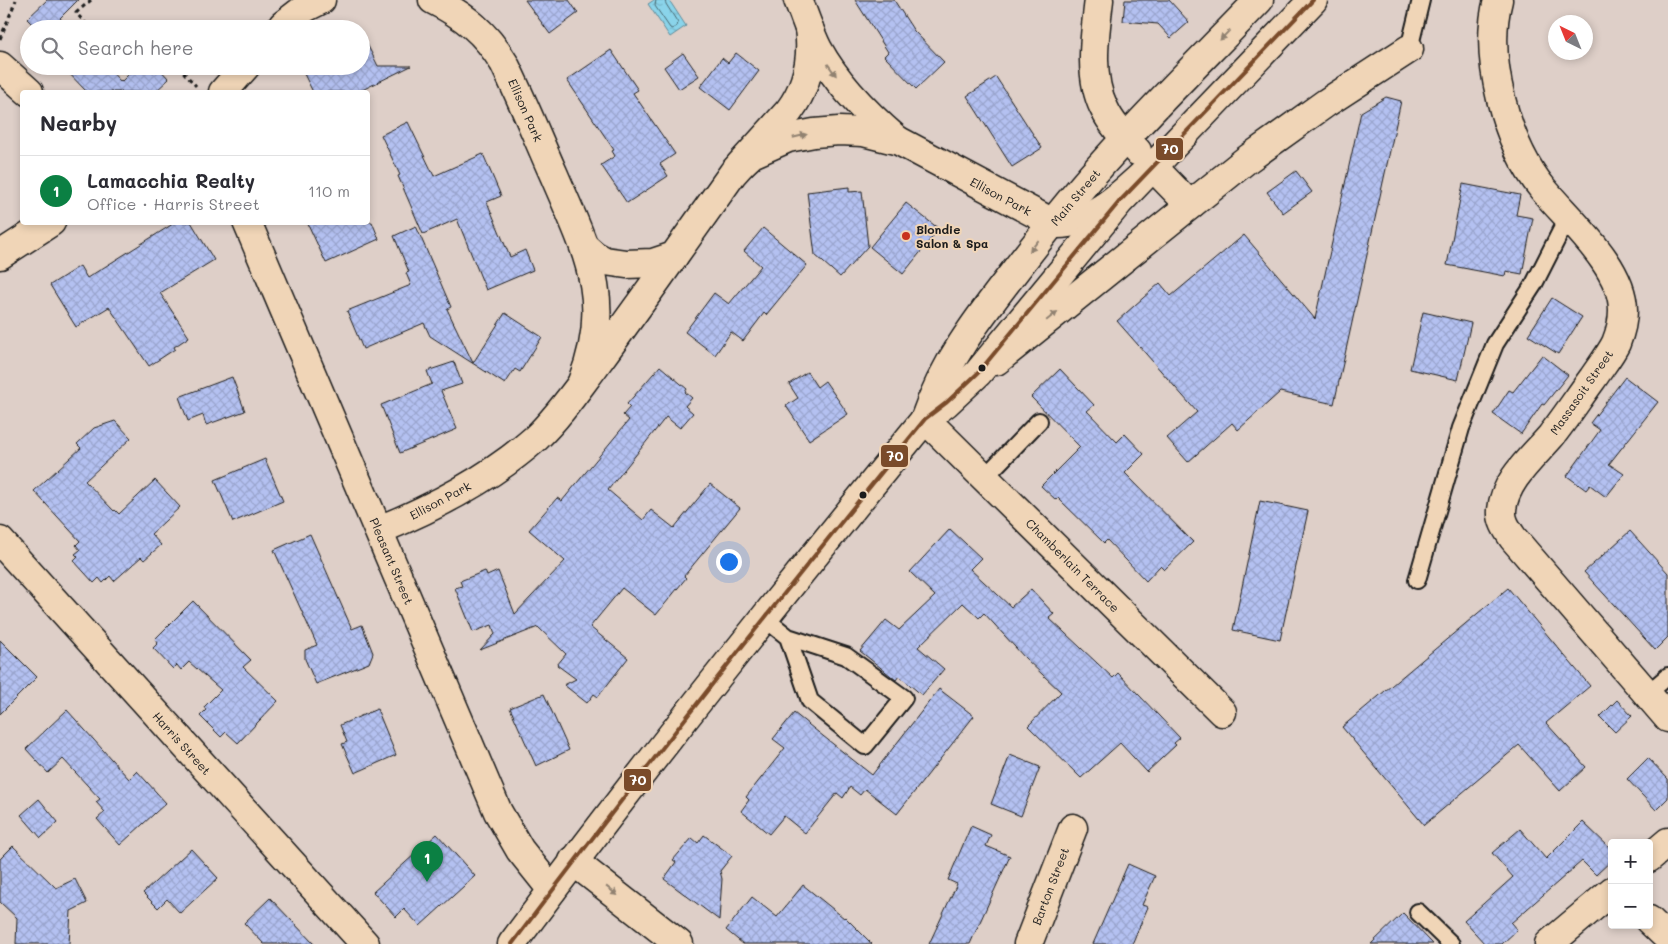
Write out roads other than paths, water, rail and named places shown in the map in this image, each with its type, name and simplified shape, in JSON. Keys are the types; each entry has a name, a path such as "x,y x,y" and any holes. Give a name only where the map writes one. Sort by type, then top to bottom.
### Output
{"street":[{"path":"285,18 320,0"},
{"name":"Ellison Park","path":"433,0 452,10 478,28 492,44 504,63 585,247 594,280 597,320 592,354 582,382"},
{"name":"Ellison Park","path":"798,0 824,58 846,89 869,115 899,141 1052,223"},
{"path":"1100,0 1095,44 1097,85 1104,108 1126,138 1190,205"},
{"name":"Main Street","path":"925,419 945,372 968,335 1052,223 1126,138 1259,0"},
{"name":"Main Street","path":"512,944 573,860 763,617 925,419 960,390 994,354 1119,202 1313,0"},
{"name":"Massasoit Street","path":"1498,0 1493,24 1497,82 1515,140 1528,168 1542,188 1600,255 1619,288 1623,310 1620,333 1610,353 1563,421 1516,476 1503,503 1502,518 1513,538 1661,707"},
{"name":"Ellison Park","path":"379,530 433,505 481,478 513,456 548,425 635,312 741,164 797,100 804,86 809,62 809,28"},
{"path":"960,390 1269,142 1409,49"},
{"path":"0,66 27,90"},
{"path":"212,90 233,75"},
{"name":"Ellison Park","path":"741,164 752,154 776,143 814,133 863,132 899,141"},
{"path":"1052,223 1068,223 1087,216 1116,198 1152,166"},
{"path":"0,256 46,225"},
{"name":"Pleasant Street","path":"248,225 498,812 520,850 552,890"},
{"path":"585,247 605,261 626,264 653,263 674,256"},
{"name":"Chamberlain Terrace","path":"925,419 1222,712"},
{"name":"Harris Street","path":"0,541 365,944"},
{"name":"Barton Street","path":"1028,944 1073,828"},
{"path":"1653,855 1668,842"},
{"path":"573,860 679,944"},
{"path":"1549,944 1608,894"},
{"path":"1653,924 1668,938"}],"lane":[{"path":"1409,49 1422,0"},
{"path":"1417,580 1460,428 1495,344 1534,284 1568,217"},
{"path":"984,478 1039,421"},
{"path":"763,617 788,637 846,656 904,698 864,746 810,701 788,637"},
{"path":"1661,707 1668,676"},
{"path":"1418,912 1451,944"}],"water":[{"path":"654,0 669,0 686,26 670,37 648,4"}],"place":[{"name":"Blondie Salon & Spa","path":"906,236"},
{"name":"Lamacchia Realty","path":"427,882"}]}
